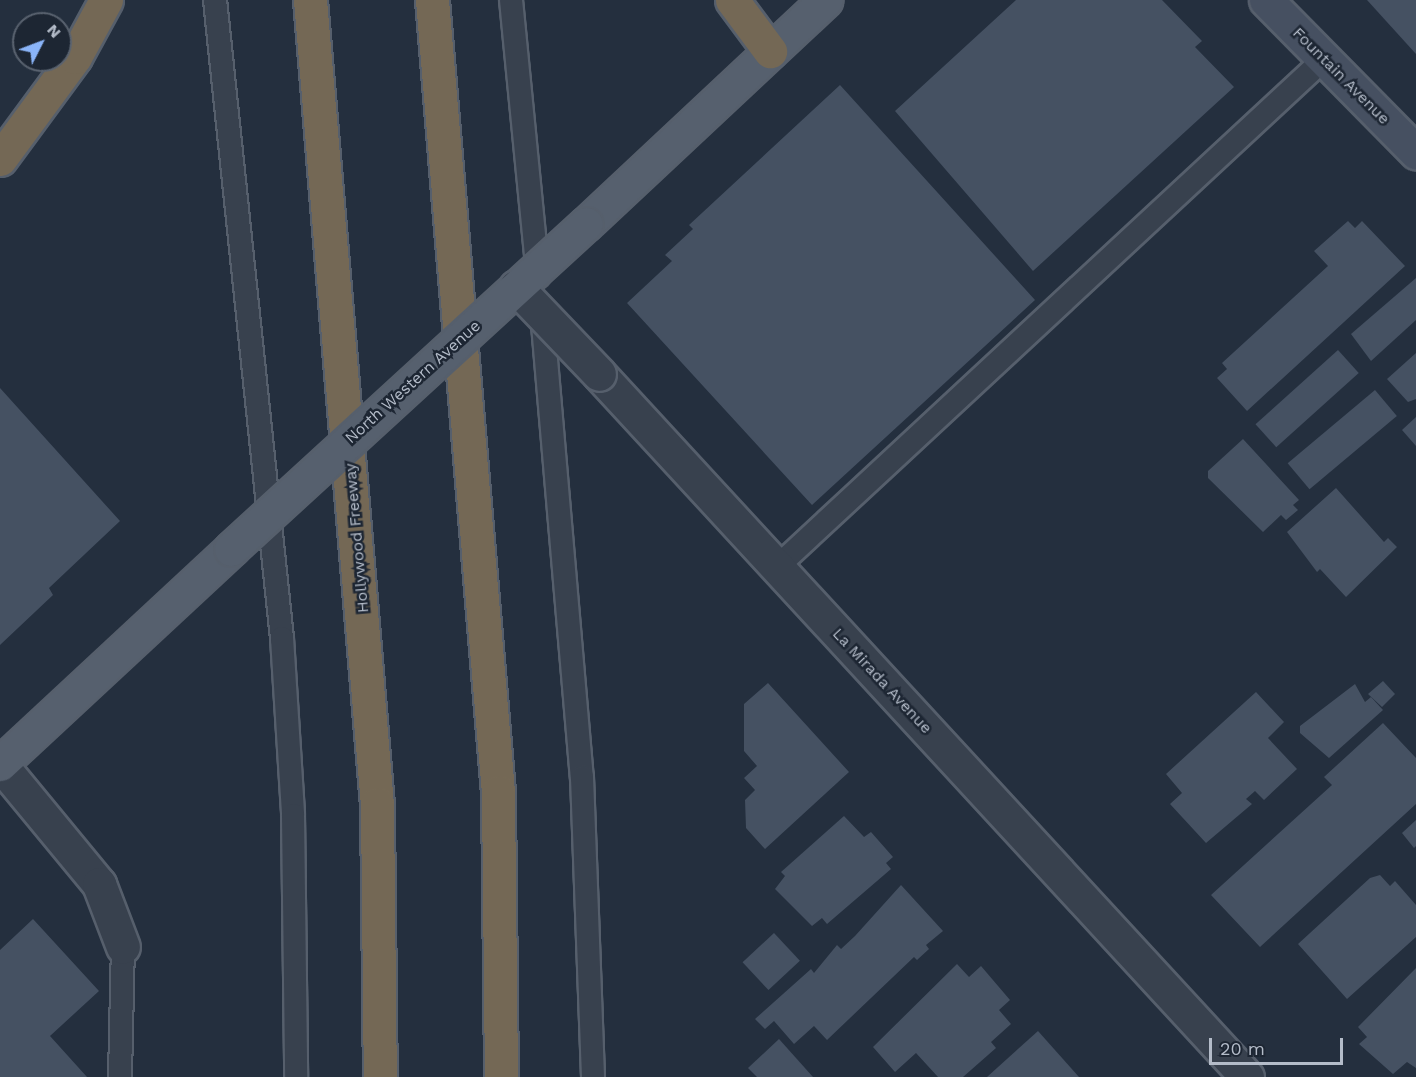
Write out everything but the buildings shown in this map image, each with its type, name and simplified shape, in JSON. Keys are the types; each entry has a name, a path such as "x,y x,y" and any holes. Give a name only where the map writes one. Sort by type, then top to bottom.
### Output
{"highway":[{"path":"0,159 75,57 106,0"},
{"name":"Hollywood Freeway","path":"310,0 375,780 380,1077"},
{"path":"432,0 498,792 501,1077"},
{"path":"732,0 770,51"}],"main road":[{"name":"North Western Avenue","path":"0,764 586,224 825,0"}],"street":[{"name":"Fountain Avenue","path":"1266,0 1416,152"},
{"name":"La Mirada Avenue","path":"516,287 1247,1077"},
{"path":"0,764 99,884 123,947"}],"lane":[{"path":"215,0 282,638 293,814 296,1077"},
{"path":"512,0 555,425 582,777 593,1077"},
{"path":"777,567 1324,59"},
{"path":"120,1077 123,947"}]}
